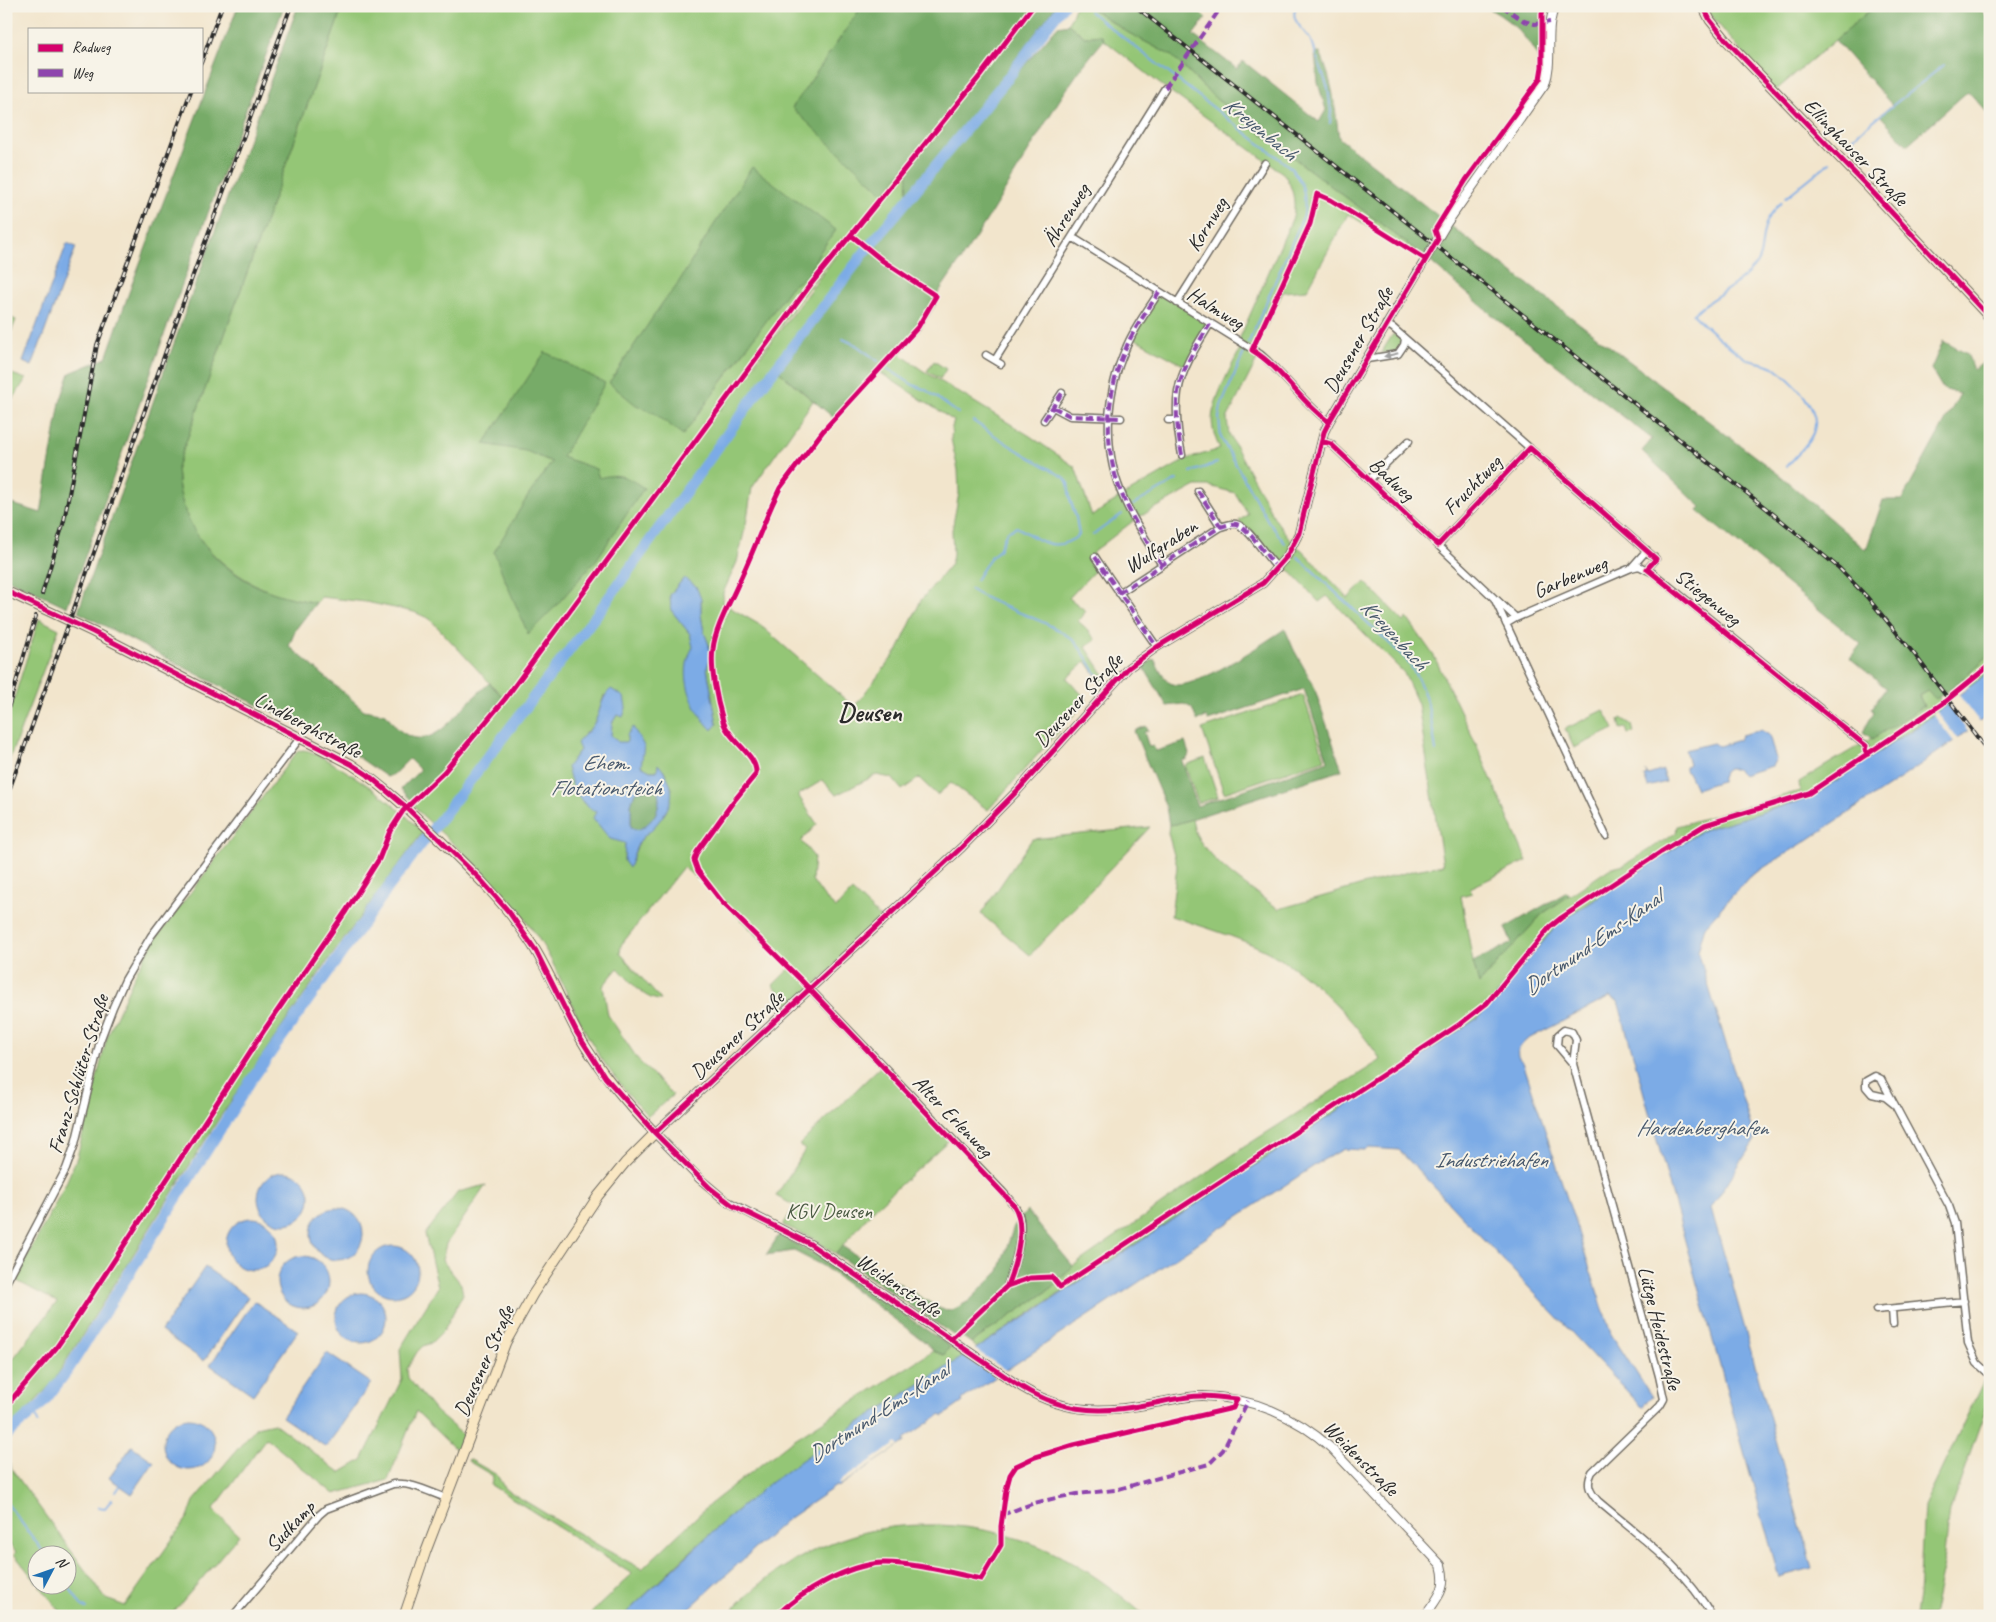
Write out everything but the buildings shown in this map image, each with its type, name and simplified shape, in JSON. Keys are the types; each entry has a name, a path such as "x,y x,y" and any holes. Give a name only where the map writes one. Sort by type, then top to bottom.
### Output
{"main road":[{"name":"Ellinghauser Straße","path":"1703,6 1710,20 1727,41 1867,186 1990,318"},
{"name":"Lindberghstraße","path":"6,591 92,632 351,764 374,780 449,849 498,899 519,925 545,966 577,1033 597,1065 616,1090 655,1133"},
{"name":"Deusener Straße","path":"404,1616 446,1498 506,1342 534,1294 598,1196 625,1163 655,1133"}],"street":[{"name":"Deusener Straße","path":"655,1133 987,822 1119,676 1139,659 1256,588 1278,568 1294,545 1299,532 1322,441 1329,422 1447,223 1544,84 1548,72 1550,22 1555,6"},
{"name":"Ährenweg","path":"995,360 1166,88"},
{"name":"Kornweg","path":"1176,303 1265,163"},
{"name":"Halmweg","path":"1072,237 1254,350 1291,383 1318,415 1329,422"},
{"path":"1159,292 1134,332 1124,353 1112,389 1108,418 1116,474 1123,497 1137,526 1162,565"},
{"path":"1182,455 1177,420 1178,391 1192,354 1210,324"},
{"path":"1386,324 1647,550 1631,568"},
{"path":"1367,359 1398,354 1402,351 1405,339"},
{"path":"986,354 1001,364"},
{"path":"1044,420 1062,393"},
{"path":"1053,406 1070,416 1121,418"},
{"path":"1168,420 1177,420"},
{"name":"Badweg","path":"1322,441 1331,444 1494,598 1606,836"},
{"path":"1369,480 1409,441"},
{"name":"Fruchtweg","path":"1438,545 1530,448"},
{"name":"Wulfgraben","path":"1198,491 1221,527"},
{"name":"Wulfgraben","path":"1120,592 1221,527 1230,524 1239,526 1278,568"},
{"name":"Stiegenweg","path":"1647,550 1656,559 1647,569 1866,746"},
{"name":"Wulfgraben","path":"1094,558 1120,592 1157,648"},
{"name":"Garbenweg","path":"1506,624 1631,568 1640,566 1647,569"},
{"path":"1494,598 1516,618"},
{"name":"Franz-Schlüter-Straße","path":"6,1283 66,1168 75,1144 100,1041 125,980 151,936 300,738"},
{"name":"Alter Erlenweg","path":"810,989 1001,1190 1017,1210 1020,1220 1018,1241 1012,1274 1007,1286"},
{"name":"Lütge Heidestraße","path":"1573,1064 1557,1045 1558,1035 1564,1030 1572,1032 1576,1040 1573,1064 1664,1398 1657,1410 1592,1472 1588,1480 1588,1487 1598,1501 1677,1570 1691,1585 1712,1616"},
{"path":"1895,1105 1885,1097 1872,1094 1866,1087 1866,1081 1870,1077 1878,1076 1895,1105 1949,1206 1955,1223 1968,1343 1972,1354 1982,1370 1990,1375"},
{"name":"Weidenstraße","path":"655,1133 700,1179 724,1200 810,1244 1028,1392 1055,1404 1090,1411 1128,1409 1203,1396 1248,1402 1279,1413 1305,1428 1331,1448 1441,1565 1445,1578 1442,1590 1425,1616"},
{"path":"1876,1310 1964,1301"},
{"path":"1892,1309 1893,1324"},
{"name":"Sudkamp","path":"233,1616 326,1509 400,1483 446,1498"}],"green space":[{"path":"238,6 284,6 67,607 6,578 6,502 41,513 60,402 70,373 106,358 132,284"},
{"path":"298,6 343,6 177,467 180,494 186,514 204,545 231,570 262,588 316,603 296,629 289,646 364,710 386,714 398,729 417,738 426,737 442,729 489,683 505,699 444,772 412,801 401,789 420,770 409,759 394,774 387,777 358,757 304,726 241,697 78,612 187,307"},
{"path":"343,6 862,6 872,183 884,193 908,163 907,202 868,248 776,369 813,401 752,488 737,562 723,593 724,618 729,607 760,625 854,707 898,650 921,600 951,564 953,555 952,530 959,493 958,470 951,439 954,421 878,371 896,349 922,370 1030,436 1075,467 1092,516 1119,498 1187,459 1220,449 1213,427 1212,417 1215,404 1243,344 1238,342 1293,217 1294,200 1292,190 1284,174 1160,84 1104,40 1101,35 1085,37 1068,24 1076,6 1088,6 1127,32 1172,56 1216,99 1426,258 1424,260 1348,214 1307,290 1283,292 1254,350 1260,354 1227,419 1229,434 1275,519 1294,545 1302,550 1348,598 1365,582 1404,622 1407,618 1434,656 1476,744 1527,861 1470,888 1472,893 1461,896 1479,984 1542,914 1609,869 1624,865 1676,833 1677,826 1800,791 1799,782 1924,706 1919,696 1927,691 1936,698 1939,697 1946,706 1819,792 1803,800 1703,830 1559,923 1478,1018 977,1348 971,1343 1052,1288 1073,1266 1244,1147 1381,1060 1340,1008 1308,978 1290,965 1251,944 1171,916 1177,866 1168,833 1169,825 1192,819 1196,834 1211,855 1233,876 1279,909 1415,870 1443,865 1418,704 1404,673 1327,596 1319,602 1289,570 1273,560 1239,521 1248,514 1235,493 1209,486 1196,486 1137,518 1092,553 1098,567 1069,598 1086,611 1078,621 1096,640 1086,647 1106,678 1101,683 1086,661 1067,678 1087,700 988,810 951,783 937,795 919,778 902,790 892,778 876,775 836,795 823,780 798,795 817,824 801,841 814,857 812,880 824,897 836,908 852,891 884,921 791,1007 773,985 790,968 711,890 683,867 621,945 620,953 661,1000 648,997 618,968 603,986 608,1015 639,1061 673,1095 648,1116 629,1095 595,1048 576,1013 552,961 528,922 499,888 418,811 412,801 444,772 505,699 430,619 414,612 366,602 321,597 316,603 284,596 243,578 216,556 194,530 181,498 177,467","holes":["862,221 719,410 811,284","836,230 819,253 808,274 792,285","764,322 737,362 682,435","684,578 701,599 701,615 709,645 710,658 707,668 717,724 690,634 671,610 670,595","604,695 617,715 612,723 611,735 618,743 643,746 641,766 650,771 657,771 658,765 665,772 672,789 666,812 639,842 629,867 624,861 625,843 596,812 582,802 569,775 573,759 580,750 585,733 593,726"]},
{"path":"862,6 1056,6 915,193 1058,26 1068,24 1085,37 1101,35 1104,40 1077,74 1052,111 990,215 936,296 939,298 920,329 900,354 896,350 834,418 776,369 868,248 907,202 908,164 884,194 792,108"},
{"path":"1088,6 1194,6 1206,18 1193,35 1237,69 1243,61 1319,122 1326,110 1318,83 1315,53 1320,53 1331,84 1339,138 1447,223 1782,477 1866,550 1883,500 1902,500 1960,394 1943,389 1931,369 1943,341 1967,354 1974,370 1990,357 1990,654 1954,687 1936,699 1927,691 1919,696 1924,706 1872,739 1863,732 1874,712 1871,709 1886,688 1850,658 1861,644 1698,511 1701,507 1642,451 1652,439 1497,319 1426,258 1216,99 1172,56 1127,32"},
{"path":"1484,6 1544,6 1542,14 1542,67 1530,45 1519,31 1500,15"},
{"path":"1703,6 1875,6 1775,91"},
{"path":"1875,6 1977,6 1990,20 1990,116 1968,91 1907,145 1880,115 1892,105 1835,40"},
{"path":"752,167 836,230 819,253 808,275 791,287 683,435 654,413 636,405 609,383 663,302 675,288"},
{"path":"1159,292 1210,324 1187,367 1132,337"},
{"path":"7,316 16,320 7,342"},
{"path":"1393,334 1400,338 1402,343 1396,352 1381,353"},
{"path":"7,342 11,344 7,356"},
{"path":"545,352 605,383 562,457 596,469 599,478 613,475 623,477 644,488 597,559 554,608 528,634 494,552 528,496 552,462 526,451 484,444"},
{"path":"934,361 946,369 940,379 927,371"},
{"path":"12,374 26,379 13,399 7,397 9,391 6,390"},
{"path":"39,619 59,629 6,768 6,724"},
{"path":"1285,629 1294,650 1313,684 1342,770 1169,825 1166,807 1134,731 1146,726 1148,731 1144,732 1149,747 1153,746 1156,751 1185,742 1189,754 1187,759 1182,761 1197,806 1328,761 1304,689 1208,721 1206,717 1197,721 1192,708 1184,704 1167,706 1143,666 1154,659 1163,676 1169,682 1182,685 1212,674"},
{"path":"1990,654 1990,671 1970,687 1963,679"},
{"path":"1303,695 1325,759 1224,793 1202,729"},
{"path":"1604,710 1614,729 1574,748 1565,729"},
{"path":"1621,718 1632,725 1634,733 1628,734 1626,728 1621,729 1619,720"},
{"path":"302,750 318,755 366,784 401,811 423,832 327,962 218,1120 53,1382 25,1413 25,1417 6,1432 6,1368 57,1302 15,1280 66,1183 77,1157 107,1037 137,970 154,941 283,770 297,752"},
{"path":"1205,758 1218,797 1198,803 1185,765"},
{"path":"651,788 658,791 658,809 652,819 638,830 631,827 631,804 635,792"},
{"path":"1150,827 1030,955 981,914 1032,839"},
{"path":"1567,892 1569,895 1542,914 1479,984 1473,962 1512,943 1505,928"},
{"name":"KGV Deusen","path":"882,1065 951,1138 875,1208 836,1254 812,1238 783,1225 795,1206 776,1196 805,1150 799,1145"},
{"path":"486,1185 446,1244 442,1260 461,1284 463,1294 444,1330 431,1343 423,1346 417,1352 407,1369 408,1378 436,1412 463,1435 457,1451 416,1411 388,1480 334,1494 266,1438 213,1510 239,1535 170,1616 64,1616 46,1594 78,1594 78,1560 106,1599 125,1606 188,1517 194,1501 256,1427 274,1423 340,1473 362,1460 402,1379 400,1349 438,1287 425,1234 458,1192"},
{"path":"1027,1211 1073,1266 1052,1288 971,1343 963,1337 959,1339 836,1254 842,1246 941,1309 953,1310 969,1301 999,1271 1014,1226"},
{"path":"779,1235 817,1255 950,1346 944,1355 933,1351 925,1342 823,1266 794,1251 766,1255"},
{"path":"950,1346 965,1356 842,1434 770,1484 713,1531 623,1616 588,1616 632,1574 491,1485 493,1476 468,1461 469,1459 497,1475 505,1489 603,1548 642,1569 709,1505 790,1442 933,1351 944,1355"},
{"path":"1984,1380 1990,1384 1990,1396 1950,1510 1945,1554 1932,1616 1916,1616 1919,1596 1924,1506"},
{"path":"6,1450 11,1468 66,1544 28,1544 28,1572 6,1540"},
{"path":"938,1525 997,1533 1050,1551 1098,1579 1145,1616 727,1616 760,1585 798,1558 819,1548 841,1539 885,1528"}],"water":[{"path":"67,243 76,247 32,366 23,362"},
{"path":"684,578 696,586 701,599 701,615 709,645 710,658 707,668 717,724 712,730 698,712 689,691 686,669 693,647 690,634 671,610 670,595"},
{"path":"1990,671 1990,714 1904,776 1749,877 1705,926 1698,951 1755,1140 1711,1208 1812,1568 1779,1577 1618,1001 1610,997 1528,1039 1518,1050 1518,1056 1523,1062 1611,1334 1652,1397 1642,1407 1399,1150 1344,1149 1323,1160 964,1398 963,1402 943,1416 941,1414 904,1439 905,1442 785,1521 681,1616 623,1616 722,1523 770,1483 813,1452 1029,1315 1478,1018 1559,923 1703,830 1803,800 1819,792 1921,724"},
{"name":"Ehem. Flotationsteich","path":"611,689 624,697 626,708 623,717 617,715 612,723 611,735 618,742 627,742 627,735 633,727 644,746 641,766 650,771 657,771 658,764 665,773 671,789 669,805 660,820 639,842 629,868 624,861 625,843 610,839 593,818 596,812 580,799 571,781 567,767 580,750 577,743 593,725 607,693","holes":["651,788 658,791 659,803 656,814 644,827 638,830 631,827 631,804 635,792"]},
{"path":"1761,730 1769,735 1776,759 1772,766 1742,775 1736,769 1728,769 1724,772 1721,781 1696,789 1689,774 1685,771 1685,767 1689,764 1685,750 1713,743 1719,746 1739,740 1741,735"},
{"path":"1663,770 1666,782 1648,787 1644,776 1647,775 1646,771 1648,775"},
{"path":"279,1172 289,1172 299,1176 306,1183 310,1198 306,1213 299,1220 289,1224 279,1224 269,1220 262,1213 258,1203 258,1193 262,1183 269,1176"},
{"path":"332,1208 342,1208 352,1212 359,1219 363,1234 359,1249 352,1256 342,1260 332,1260 322,1256 315,1249 311,1239 311,1229 315,1219 322,1212"},
{"path":"247,1218 257,1218 266,1222 274,1230 278,1244 274,1258 266,1266 257,1270 247,1270 238,1266 230,1258 226,1249 226,1239 230,1230 238,1222"},
{"path":"388,1246 398,1246 411,1253 418,1266 418,1276 411,1289 398,1296 388,1296 379,1292 372,1285 368,1276 368,1266 372,1257 379,1250"},
{"path":"298,1256 308,1256 318,1260 325,1267 329,1282 325,1297 318,1304 308,1308 298,1308 288,1304 281,1297 277,1287 277,1277 281,1267 288,1260"},
{"path":"205,1267 248,1297 204,1361 161,1331"},
{"path":"361,1293 375,1297 382,1304 386,1318 382,1332 375,1339 361,1343 347,1339 340,1332 336,1318 340,1304 347,1297"},
{"path":"254,1301 298,1331 253,1395 210,1365"},
{"path":"327,1353 371,1383 326,1447 282,1417"},
{"path":"184,1418 194,1418 204,1422 211,1429 215,1444 211,1459 204,1466 194,1470 184,1470 174,1466 167,1459 163,1449 163,1439 167,1429 174,1422"},
{"path":"132,1446 154,1462 132,1494 109,1478"}],"pier":[{"path":"1958,694 1981,724 1969,733 1946,703"},
{"path":"1936,711 1959,741 1955,743 1932,713"},
{"path":"973,1348 1007,1371 997,1378 963,1354"},
{"path":"897,1443 899,1446 839,1484 842,1480"}],"waterway":[{"path":"6,1436 43,1403 68,1370 250,1082 388,888 600,610 762,386 868,248 1007,79 1063,6"},
{"path":"1297,6 1294,15 1295,19 1310,39 1316,55"},
{"name":"Kreyenbach","path":"1089,11 1290,167 1301,184 1305,201 1304,215 1249,342"},
{"path":"1317,58 1328,88 1331,111 1330,123"},
{"path":"1850,144 1854,137 1864,128 1944,65"},
{"path":"1785,198 1830,162"},
{"path":"1782,202 1768,218 1760,256 1756,264 1742,279 1693,314 1745,358 1771,366 1778,371 1795,386 1809,404 1814,414 1815,424 1813,433 1805,446 1787,466"},
{"path":"843,339 856,345 878,361"},
{"name":"Kreyenbach","path":"1245,350 1221,406 1219,418 1221,438 1268,521 1285,543"},
{"path":"885,367 913,385 926,390 958,413"},
{"path":"973,421 1065,478 1068,483 1079,535 1071,541 1055,545 1040,541 1017,527 1007,532 999,550 990,558 976,580"},
{"path":"1191,472 1217,463"},
{"path":"1133,505 1177,480"},
{"path":"1093,535 1122,514"},
{"name":"Kreyenbach","path":"1298,557 1405,658 1418,680 1427,702 1436,751"},
{"path":"970,589 995,603 1036,619 1062,632 1077,644 1101,681"},
{"path":"35,1411 38,1423"},
{"path":"116,1492 120,1486"},
{"path":"98,1507 105,1508 112,1499"},
{"path":"6,1502 38,1544"},
{"path":"74,1594 81,1605 87,1609"}],"railway":[{"path":"202,60 222,6"},
{"path":"6,799 291,6"},
{"path":"1135,6 1839,568 1867,597 1915,655 1990,754"},
{"path":"42,594 64,521 97,345 191,92"},
{"path":"6,715 36,616"}],"marked path":[{"path":"1165,88 1222,6"},
{"path":"1502,6 1524,21 1535,24 1550,22"},
{"path":"1159,292 1133,333 1119,366 1110,404 1109,443 1117,481 1124,499 1132,516 1162,565"},
{"path":"1182,455 1177,424 1178,392 1186,365 1210,324"},
{"path":"1044,420 1062,393"},
{"path":"1053,407 1070,416 1121,418"},
{"path":"1198,491 1221,527"},
{"path":"1119,593 1220,527 1232,524 1236,524 1247,531 1278,568"},
{"path":"1095,557 1157,647"},
{"path":"1002,1515 1034,1503 1077,1494 1115,1490 1209,1464 1223,1450 1248,1401"}],"cycle path":[{"path":"6,1406 56,1348 72,1325 265,1029 346,911 379,859 390,831 403,811 444,772 505,699 811,284 980,76 1033,6"},
{"path":"655,1133 962,847 1018,790 1128,668 1157,647 1263,583 1287,556 1299,533 1324,432 1329,422 1438,239 1435,230 1466,180 1540,79 1542,67 1542,14 1544,6"},
{"path":"1703,6 1710,20 1727,41 1867,186 1990,318"},
{"path":"1329,422 1309,405 1273,366 1252,350 1310,224 1317,194 1331,200 1425,259"},
{"path":"851,235 883,261 936,296 918,327 823,431 780,488 724,615 714,641 712,657 716,695 726,728 752,760 756,774 733,802 697,852 694,860 698,871 722,902 801,980 1013,1204 1020,1223 1020,1234 1017,1256 1007,1286"},
{"path":"1322,441 1331,444 1438,545 1530,448 1656,559 1647,569 1866,746 1865,750 1868,754"},
{"path":"6,591 93,632 351,764 368,775 406,807 480,879 509,912 536,951 577,1033 605,1077 655,1133 710,1188 732,1205 810,1244 1015,1383 1046,1400 1077,1408 1109,1410 1195,1396 1237,1399 1233,1408 1074,1445 1035,1457 1016,1466 1010,1475 1006,1490 1001,1526 1001,1545 981,1579 906,1564 882,1563 868,1565 825,1581 798,1598 776,1616"},
{"path":"951,1339 1007,1286 1030,1278 1052,1277 1060,1287 1460,1024 1487,1003 1550,927 1661,852 1705,825 1809,793 1942,704 1990,665"}],"district":[{"name":"Deusen","path":"870,712"}],"water label":[{"name":"Dortmund-Ems-Kanal","path":"1592,942"},
{"name":"Hardenberghafen","path":"1702,1127"},
{"name":"Industriehafen","path":"1491,1159"},
{"name":"Dortmund-Ems-Kanal","path":"878,1412"}]}
